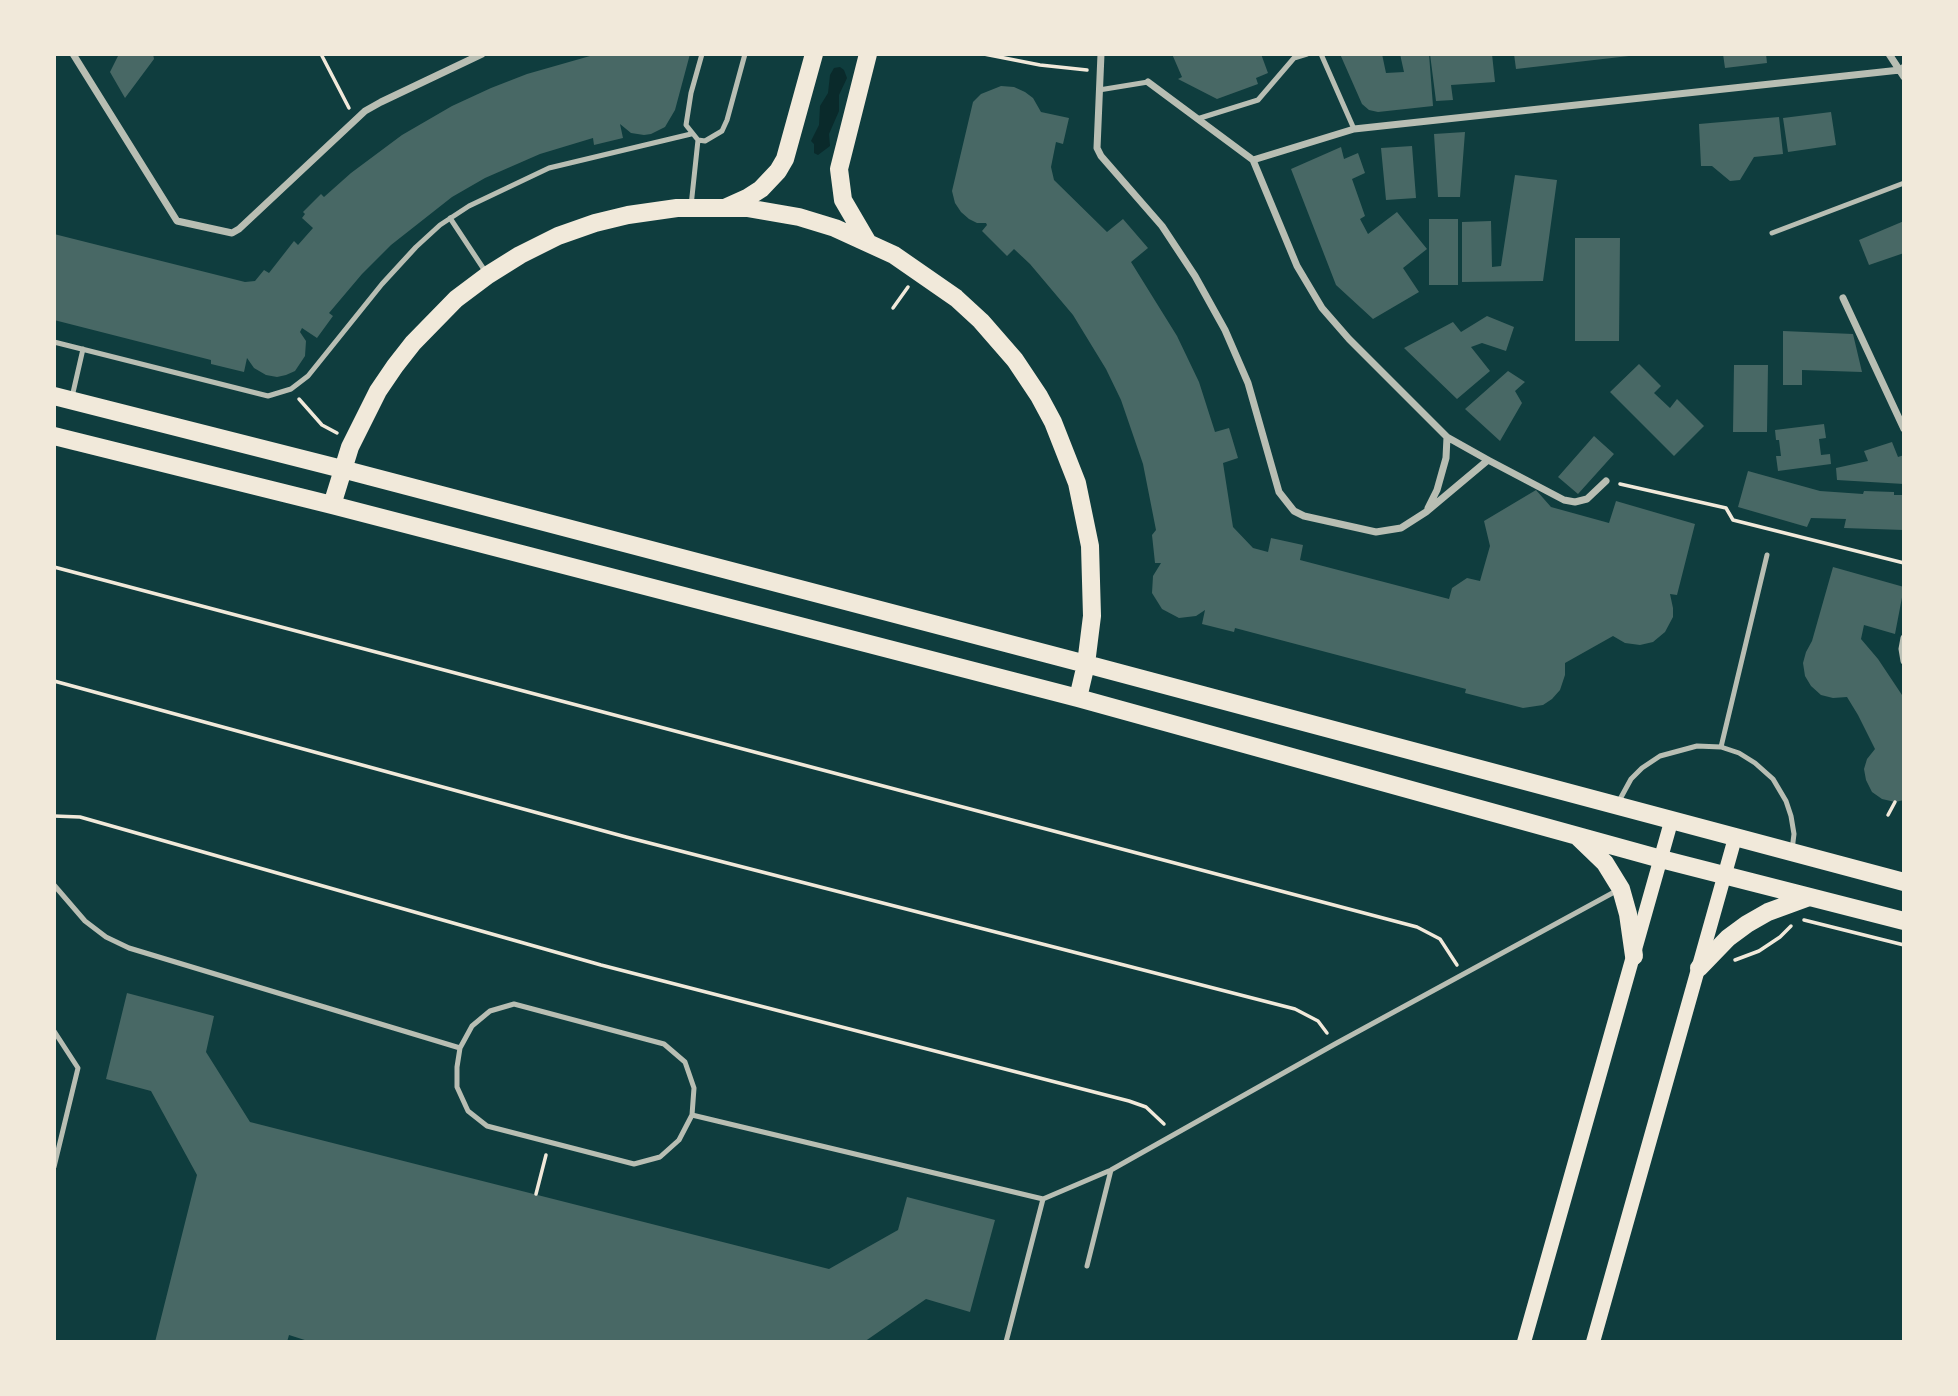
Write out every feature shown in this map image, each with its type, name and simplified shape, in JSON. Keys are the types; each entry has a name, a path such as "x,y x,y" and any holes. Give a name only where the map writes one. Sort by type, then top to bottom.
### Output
{"main road":[{"path":"727,207 761,188 778,171 785,159 814,54"},
{"path":"867,241 843,200 839,169 868,54"},
{"path":"332,505 353,441 379,391 413,343 456,299 520,255 558,236 628,215 691,207 727,207 799,217 867,241 919,270 957,298 1015,360 1053,422 1077,483 1090,546 1092,616 1086,664 1078,698"},
{"path":"63,398 1086,664 1904,882"},
{"path":"54,436 1078,698 1661,859 1904,922"},
{"path":"1524,1342 1671,822"},
{"path":"1576,835 1605,863 1621,889 1628,914 1634,956"},
{"path":"1593,1342 1735,838"},
{"path":"1699,968 1715,950 1747,924 1784,905 1811,897"}],"street":[{"path":"73,54 173,216 181,222 225,232 239,229 355,119 381,102 482,54"},
{"path":"1101,54 1097,148 1162,226 1195,276 1225,330 1248,383 1279,492 1284,500 1304,516 1376,531 1401,528 1426,512 1488,460"},
{"path":"1889,54 1903,71"},
{"path":"1253,160 1354,130 1903,71"},
{"path":"1147,82 1253,160 1297,266 1322,308 1349,339 1447,437 1564,500 1575,502 1587,499 1606,481"},
{"path":"1843,298 1904,429"},
{"path":"1426,512 1437,491 1446,458 1447,437"},
{"path":"1904,638 1904,661"}],"lane":[{"path":"702,54 691,93 686,125 698,140 705,141 722,131 745,54"},
{"path":"1197,120 1258,100 1294,58 1307,54"},
{"path":"1321,54 1354,130"},
{"path":"1099,90 1147,82"},
{"path":"54,342 268,396 291,389 308,376 382,284 416,247 450,218 469,206 549,168 691,134"},
{"path":"691,207 698,140"},
{"path":"1772,233 1904,183"},
{"path":"450,218 488,275"},
{"path":"63,398 83,349"},
{"path":"1721,747 1767,555"},
{"path":"1616,807 1631,779 1660,756 1698,746 1721,747 1739,753 1773,779 1791,816 1794,834 1792,852"},
{"path":"54,885 85,921 106,937 129,948 460,1048"},
{"path":"692,1115 1043,1199 1111,1170 1171,1134 1621,889"},
{"path":"514,1004 664,1044 685,1062 694,1088 692,1115 679,1140 660,1157 634,1164 487,1126 468,1111 457,1087 460,1048 472,1026 490,1011 514,1004"},
{"path":"54,1031 78,1068 54,1167"},
{"path":"1087,1266 1111,1170"},
{"path":"1006,1342 1043,1199"}],"path":[{"path":"321,54 355,119"},
{"path":"984,54 1040,65 1100,71"},
{"path":"291,389 322,425 353,441"},
{"path":"1606,481 1726,508 1733,520 1904,562"},
{"path":"54,567 1416,927 1440,939 1462,976"},
{"path":"54,681 626,837 1295,1009 1318,1021 1335,1044"},
{"path":"1888,815 1895,802"},
{"path":"54,816 80,817 601,965 1129,1101 1146,1107 1162,1119 1171,1134"},
{"path":"1729,962 1759,951 1789,928 1796,918 1904,945"},
{"path":"536,1194 550,1143"}],"water":[{"path":"840,67 847,78 839,95 839,111 829,134 830,146 818,155 814,153 814,144 811,141 819,125 820,106 828,93 830,75 834,68"}],"building":[{"path":"119,54 153,54 154,59 125,98 110,72"},
{"path":"597,54 690,54 675,110 665,127 644,135 631,133 620,124 623,138 594,145 593,138 540,154 485,178 452,197 391,245 362,274 329,313 333,316 317,338 302,328 300,332 306,341 305,356 295,371 277,377 266,375 254,368 247,358 244,372 211,364 211,360 54,320 54,234 245,282 255,281 264,270 269,273 294,241 298,245 313,228 302,218 305,214 303,212 321,194 324,197 402,135 452,106 491,88 527,74"},
{"path":"1172,54 1261,54 1268,73 1256,78 1258,84 1217,99 1178,79 1182,77"},
{"path":"1340,54 1382,54 1386,73 1404,72 1400,54 1429,54 1433,106 1378,112 1369,110 1362,104"},
{"path":"1430,54 1492,54 1495,82 1451,85 1453,100 1436,101"},
{"path":"1514,54 1629,54 1629,56 1516,69"},
{"path":"1723,54 1766,54 1767,63 1725,68"},
{"path":"1001,86 1014,87 1025,92 1033,98 1041,112 1069,118 1063,144 1056,142 1051,167 1054,180 1107,232 1123,219 1148,248 1131,262 1177,336 1199,382 1215,432 1229,428 1238,458 1223,463 1233,527 1253,548 1268,552 1271,538 1303,545 1300,560 1449,599 1452,588 1467,578 1480,581 1490,546 1484,521 1536,490 1551,507 1609,523 1616,501 1695,524 1677,595 1670,594 1673,617 1665,632 1653,642 1640,645 1625,643 1613,636 1565,663 1565,675 1560,690 1552,699 1543,705 1523,708 1465,693 1466,689 1235,628 1234,632 1202,624 1205,610 1196,616 1179,618 1162,609 1152,593 1153,576 1161,563 1155,563 1152,535 1156,530 1143,464 1121,400 1106,369 1073,315 1030,264 1014,249 1007,256 982,231 986,223 969,219 955,203 952,191 973,102 981,94"},
{"path":"1831,112 1836,145 1788,152 1783,118"},
{"path":"1779,117 1783,154 1754,157 1740,180 1730,181 1712,166 1701,166 1699,124"},
{"path":"1465,132 1460,197 1438,197 1434,134"},
{"path":"1412,146 1416,198 1386,200 1381,148"},
{"path":"1341,147 1344,159 1358,153 1365,173 1352,179 1365,216 1360,219 1368,234 1397,212 1427,249 1403,268 1419,292 1373,319 1336,285 1291,169"},
{"path":"1515,175 1557,180 1543,281 1462,282 1462,222 1491,221 1492,267 1501,266"},
{"path":"1429,219 1458,219 1458,285 1429,285"},
{"path":"1904,221 1904,253 1869,265 1859,240"},
{"path":"1575,238 1620,238 1619,341 1575,341"},
{"path":"1487,316 1514,327 1506,351 1482,343 1471,347 1490,371 1457,399 1404,348 1453,322 1461,332"},
{"path":"1783,331 1853,334 1862,372 1802,370 1802,385 1783,385"},
{"path":"1639,364 1661,386 1654,393 1670,408 1677,399 1704,426 1674,456 1610,392"},
{"path":"1734,365 1768,365 1767,432 1733,432"},
{"path":"1508,371 1525,382 1515,391 1522,403 1500,441 1465,409"},
{"path":"1824,424 1826,438 1819,439 1821,455 1830,454 1831,464 1778,471 1776,456 1781,456 1775,430"},
{"path":"1594,436 1614,454 1578,494 1558,477"},
{"path":"1892,442 1898,457 1904,455 1904,484 1837,480 1836,468 1868,461 1864,451"},
{"path":"1748,471 1820,491 1863,494 1864,491 1894,492 1894,495 1904,495 1904,530 1844,528 1846,519 1811,518 1807,527 1738,507"},
{"path":"1833,567 1904,587 1895,634 1864,625 1861,639 1904,698 1904,800 1895,802 1882,799 1872,792 1864,769 1867,759 1875,749 1858,715 1847,697 1821,695 1805,676 1803,663"},
{"path":"127,993 214,1016 206,1052 250,1122 829,1269 898,1230 907,1197 995,1220 970,1312 926,1299 864,1342 311,1342 289,1335 287,1342 155,1342 197,1175 151,1091 106,1079"}]}
